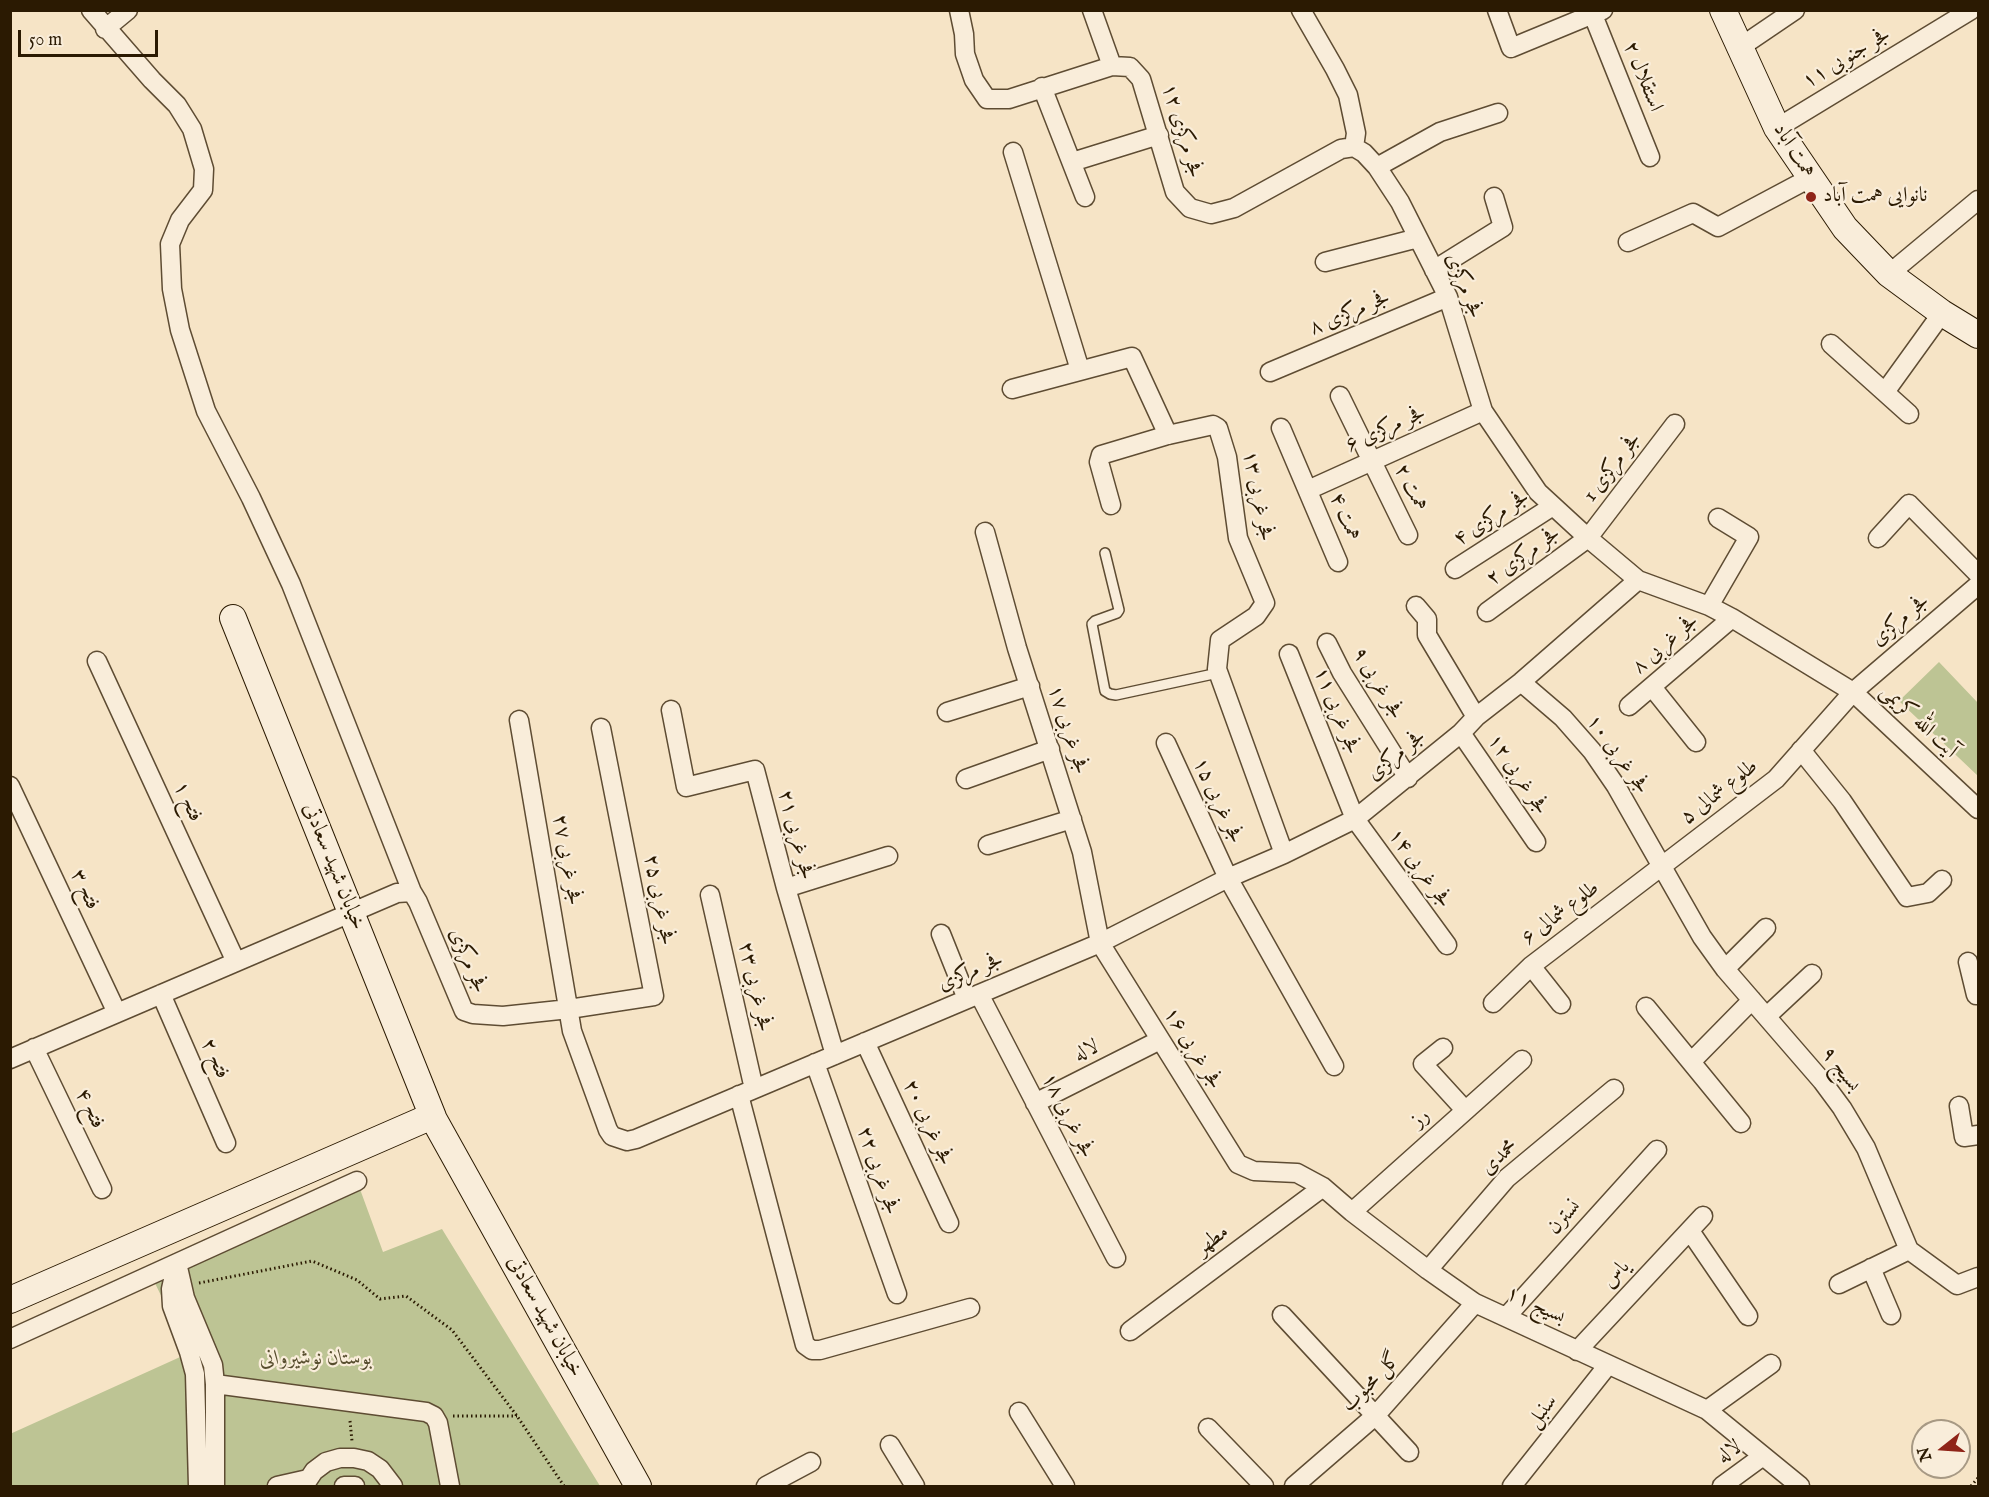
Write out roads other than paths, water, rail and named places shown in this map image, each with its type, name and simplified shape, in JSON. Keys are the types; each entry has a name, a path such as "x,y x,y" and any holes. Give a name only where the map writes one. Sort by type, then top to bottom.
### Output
{"main road":[{"name":"همت آباد","path":"1723,10 1777,128 1845,228 1889,274 1942,313 1978,334"},
{"name":"خیابان شهید سعادتی","path":"233,618 433,1117 638,1486"},
{"path":"10,1300 433,1117"}],"street":[{"path":"10,1059 351,912 404,892 291,584 251,498 206,411 180,330 172,289 170,244 180,220 203,190 204,169 192,129 177,105 105,29 91,10"},
{"path":"105,29 128,10"},
{"path":"959,10 965,54 974,80 987,99 1009,99 1112,66 1092,10"},
{"path":"1301,10 1348,95 1356,133 1354,147"},
{"path":"1497,10 1511,48 1596,12"},
{"path":"1739,48 1795,10"},
{"name":"فجر جنوبی ۱۱","path":"1777,128 1971,10"},
{"name":"استقلال ۲","path":"1596,12 1650,157"},
{"name":"فجر مرکزی ۱۲","path":"1112,66 1130,67 1142,80 1176,192 1190,208 1211,214 1234,208 1341,149 1354,147"},
{"path":"1042,87 1085,197"},
{"path":"1377,167 1440,132 1498,113"},
{"path":"1072,162 1159,135"},
{"name":"فجر مرکزی","path":"1354,147 1364,153 1377,167 1400,202 1448,297 1482,411 1538,492 1638,580 1709,606 1732,618"},
{"path":"1013,152 1080,370"},
{"path":"1628,242 1693,213 1718,227 1810,178"},
{"path":"1434,270 1503,227 1494,197"},
{"path":"1889,274 1978,200"},
{"path":"1325,262 1418,238"},
{"name":"فجر مرکزی ۸","path":"1270,372 1448,297"},
{"path":"1886,392 1942,313"},
{"path":"1831,344 1909,414"},
{"path":"1012,389 1132,357 1168,435"},
{"name":"همت ۲","path":"1340,396 1408,535"},
{"name":"فجر مرکزی ۶","path":"1308,490 1482,411"},
{"name":"فجر مرکزی 1","path":"1588,538 1675,424"},
{"name":"فجر غربی ۱۳","path":"1111,505 1099,462 1101,455 1168,435 1213,425 1218,428 1227,457 1238,538 1265,603 1256,616 1220,640 1218,673 1284,854"},
{"name":"همت ۴","path":"1281,428 1338,562"},
{"path":"1878,538 1909,504 1978,574"},
{"name":"فجر مرکزی ۴","path":"1455,569 1553,506"},
{"path":"1709,606 1749,537 1718,518"},
{"name":"فجر غربی ۱۷","path":"985,532 1082,852 1100,943"},
{"name":"فجر مرکزی ۲","path":"1487,612 1588,538"},
{"name":"فجر مرکزی","path":"404,892 464,1011 473,1014 503,1016 569,1009 572,1031 608,1130 612,1136 627,1141 636,1139 1100,943 1228,878 1284,854 1355,819 1408,778 1461,733 1476,717 1521,682 1638,580"},
{"name":"فجر مرکزی","path":"1801,750 1853,692 1975,595"},
{"path":"1416,606 1427,619 1427,635 1476,717"},
{"name":"آیت الله کریمی","path":"1732,618 1853,692 1978,809"},
{"name":"فجر غربی ۸","path":"1629,706 1732,618"},
{"name":"فجر غربی ۹","path":"1327,644 1342,673 1408,778"},
{"name":"فجر غربی ۱۱","path":"1289,654 1355,819"},
{"name":"فتح ۱","path":"97,661 236,962"},
{"name":"فجر غربی ۱۰","path":"1521,682 1563,718 1592,751 1616,786 1662,866"},
{"path":"947,712 1030,686"},
{"path":"1652,687 1696,742"},
{"name":"فجر غربی ۲۱","path":"671,710 686,787 755,770 786,888 835,1055"},
{"name":"فجر غربی ۲۷","path":"519,720 569,1009"},
{"name":"فجر غربی ۲۵","path":"569,1009 654,996 601,728"},
{"name":"فجر غربی ۱۲","path":"1461,733 1536,842"},
{"name":"فجر غربی ۱۵","path":"1166,743 1228,878 1334,1066"},
{"path":"966,779 1050,749"},
{"path":"1801,750 1842,801 1907,897 1928,893 1942,880"},
{"name":"طلوع شمالی ۵","path":"1662,866 1776,780 1801,750"},
{"name":"فتح ۳","path":"10,786 117,1013"},
{"path":"988,844 1072,819"},
{"name":"فجر غربی ۱۴","path":"1355,819 1447,945"},
{"path":"786,888 888,856"},
{"name":"طلوع شمالی ۶","path":"1493,1003 1531,966 1662,866"},
{"name":"بسیج ۹","path":"1662,866 1702,937 1725,969 1767,1016 1842,1108 1866,1148 1909,1250"},
{"name":"فجر غربی ۲۳","path":"710,895 746,1092 805,1345 812,1350 820,1350 970,1308"},
{"path":"1725,969 1766,928"},
{"name":"فجر غربی ۱۸","path":"941,934 973,997 1035,1103 1116,1258"},
{"name":"فجر غربی ۱۶","path":"1100,943 1238,1164 1254,1171"},
{"path":"1968,962 1976,995 1978,994"},
{"path":"1531,966 1561,1004"},
{"path":"1767,1016 1812,974"},
{"name":"فتح ۲","path":"161,994 226,1143"},
{"path":"1691,1062 1752,1000"},
{"path":"1646,1007 1741,1123"},
{"name":"لاله","path":"1035,1103 1160,1040"},
{"name":"فجر غربی ۲۰","path":"865,1042 949,1223"},
{"name":"فتح ۴","path":"34,1048 102,1189"},
{"path":"1443,1048 1423,1064 1465,1110"},
{"name":"رز","path":"1352,1212 1522,1060"},
{"name":"فجر غربی ۲۲","path":"815,1063 897,1294"},
{"name":"محمدی","path":"1428,1270 1507,1178 1614,1089"},
{"path":"1959,1107 1964,1137 1978,1135"},
{"name":"نسترن","path":"1506,1316 1657,1150"},
{"name":"بسیج ۱۱","path":"1254,1171 1297,1173 1323,1187 1352,1212 1475,1303 1707,1410 1800,1486"},
{"path":"10,1339 357,1181"},
{"name":"مطهر","path":"1130,1331 1323,1187"},
{"name":"یاس","path":"1577,1351 1703,1216"},
{"path":"1689,1231 1748,1316"},
{"path":"1839,1284 1909,1250 1957,1286 1978,1277"},
{"path":"177,1263 181,1287 210,1356 215,1384 215,1486"},
{"path":"177,1263 170,1297 195,1374 198,1486"},
{"path":"1871,1268 1891,1315"},
{"name":"گل محبوب","path":"1294,1486 1375,1416 1475,1303"},
{"path":"1282,1315 1409,1452"},
{"path":"1707,1410 1771,1364"},
{"name":"سنبل","path":"1512,1486 1608,1365"},
{"path":"215,1384 426,1412 434,1416 438,1423 444,1485"},
{"path":"1020,1412 1065,1486"},
{"path":"1208,1428 1264,1486"},
{"path":"890,1445 915,1486"},
{"name":"لاله","path":"1722,1486 1763,1456"},
{"path":"277,1486 306,1483 314,1470 326,1462 340,1458 354,1458 368,1461 380,1469 393,1486"},
{"path":"766,1486 811,1462"},
{"path":"344,1486 355,1486"}],"lane":[{"path":"1105,553 1119,610 1092,624 1105,691 1116,695 1218,673"}],"place":[{"name":"نانوایی همت آباد","path":"1811,197"}],"park label":[{"name":"بوستان نوشیروانی","path":"316,1360"}]}
